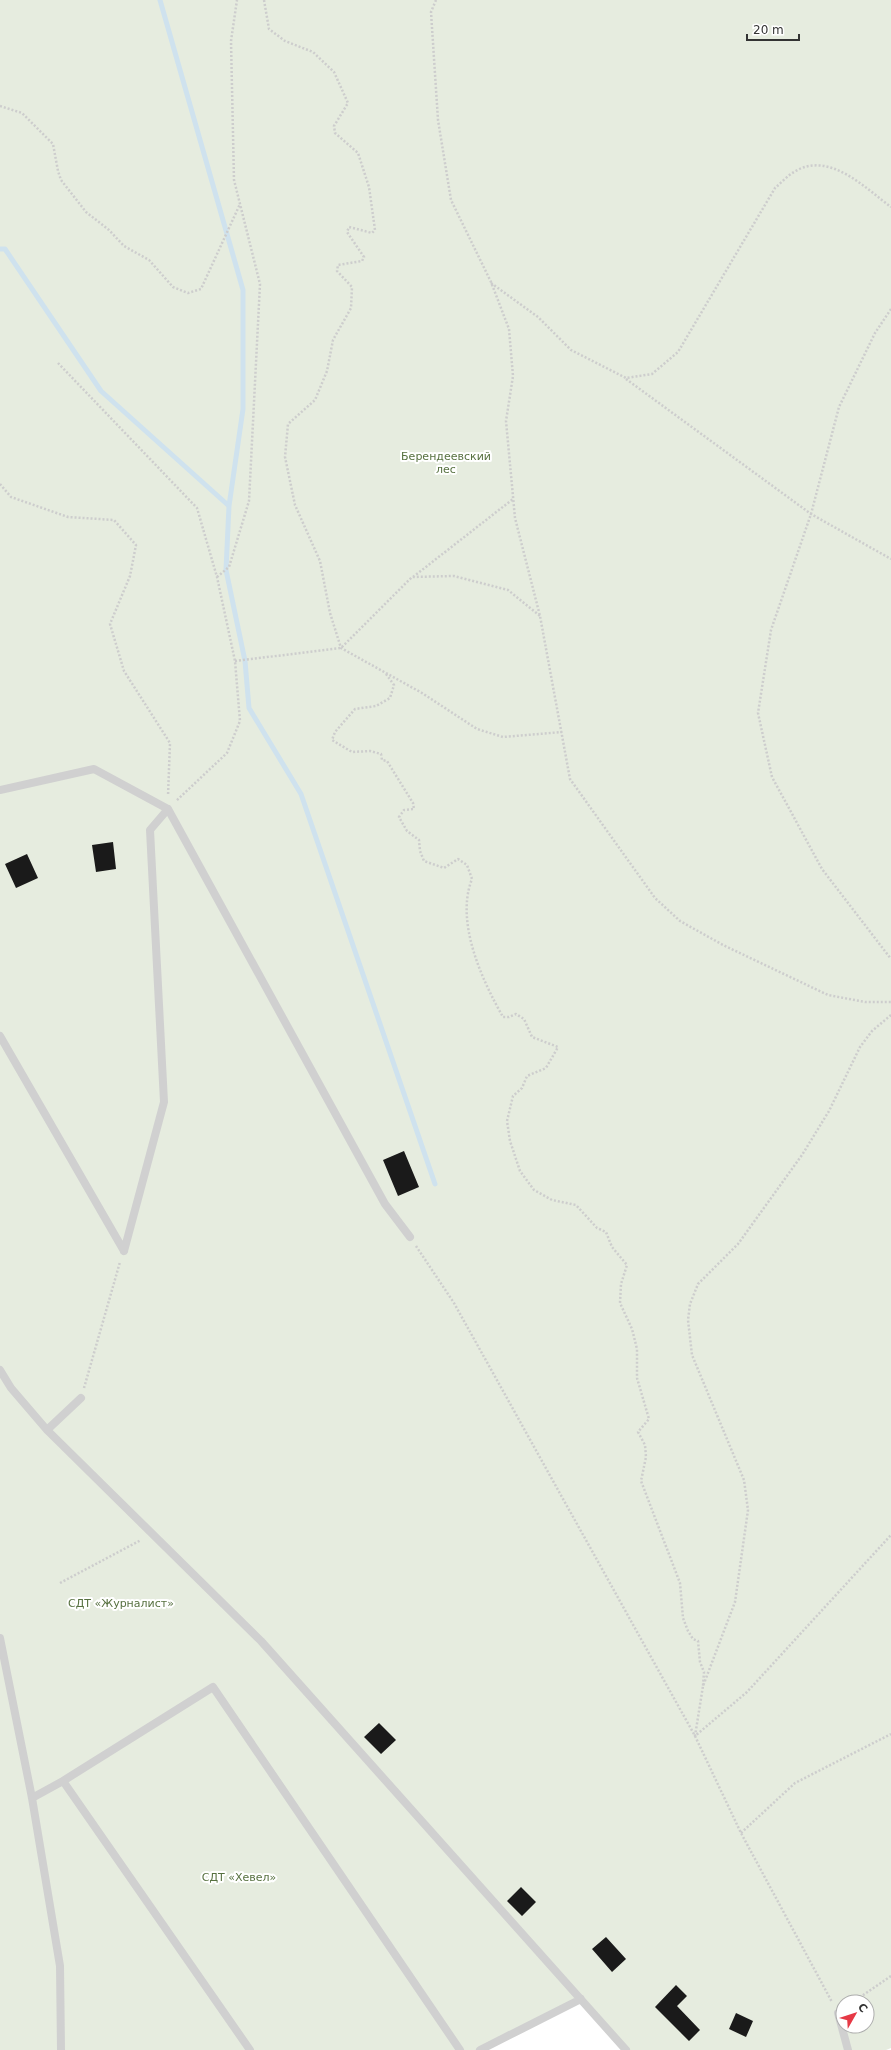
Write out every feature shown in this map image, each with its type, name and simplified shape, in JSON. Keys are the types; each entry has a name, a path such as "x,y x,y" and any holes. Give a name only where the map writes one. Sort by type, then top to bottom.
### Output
{"lane":[{"path":"0,790 94,769 168,809 385,1204 410,1237"},
{"path":"124,1251 164,1102 150,830 168,809"},
{"path":"0,1036 124,1251"},
{"path":"0,1370 11,1388 48,1430 152,1535 261,1641 626,2050"},
{"path":"48,1430 81,1398"},
{"path":"0,1638 32,1798 60,1966 61,2050"},
{"path":"32,1798 63,1782 213,1687 460,2050"},
{"path":"63,1782 250,2050"},
{"path":"480,2050 581,1999"},
{"path":"844,2034 848,2050"}],"path":[{"path":"217,577 229,567 248,501 260,284 234,180 231,41 237,0"},
{"path":"264,0 269,29 285,41 313,52 334,72 348,103 334,126 335,133 358,153 370,187 376,230 372,233 349,227 347,232 364,257 362,261 338,265 337,271 352,286 351,308 333,340 327,371 315,400 288,424 286,444 285,457 295,505 320,561 330,613 341,648"},
{"path":"436,0 430,12 437,112 451,200 491,282 509,329 513,376 506,421 514,518 540,616 570,780 655,898 680,922 723,945 828,995 865,1002 891,1002"},
{"path":"0,106 22,113 53,144 61,180 86,212 109,230 124,246 150,260 172,287 188,293 201,288 240,203"},
{"path":"626,378 652,374 678,352 775,188 795,171 818,164 846,173 891,207"},
{"path":"491,282 538,317 571,350 626,378 811,514 891,559"},
{"path":"891,309 875,333 839,407 811,514 771,630 758,713 772,777 822,869 891,959"},
{"path":"58,363 197,508 217,577 235,661 240,721 227,753 168,809"},
{"path":"0,484 11,497 68,517 114,520 136,544 130,576 110,624 124,671 170,743 168,809"},
{"path":"341,648 412,577 513,499"},
{"path":"412,577 454,576 508,590 540,616"},
{"path":"235,661 341,648 422,693 477,729 503,737 562,732"},
{"path":"386,674 394,685 390,698 376,706 355,709 335,732 332,740 352,752 370,751 381,754 382,760 386,760 409,794 413,803 414,809 404,810 399,816 407,831 419,840 420,850 424,860 444,868 458,859 467,865 472,879 468,891 467,921 475,957 497,1005 503,1017 509,1018 516,1014 524,1018 532,1037 558,1047 546,1068 527,1076 522,1088 513,1096 507,1121 510,1141 520,1171 534,1190 552,1200 576,1205 597,1228 606,1232 612,1247 627,1265 621,1284 620,1303 632,1329 637,1349 637,1378 649,1419 638,1432 645,1445 646,1457 641,1481 680,1583 683,1618 693,1639 698,1641 700,1662 704,1672 695,1736"},
{"path":"703,1686 735,1602 748,1510 744,1480 692,1355 688,1320 690,1304 698,1284 738,1244 802,1154 829,1111 860,1047 872,1031 891,1015"},
{"path":"410,1237 454,1303 695,1736 741,1833 835,2007"},
{"path":"81,1398 124,1251"},
{"path":"60,1582 152,1535"},
{"path":"695,1736 747,1692 891,1535"},
{"path":"741,1833 795,1783 891,1734"},
{"path":"865,1994 891,1976"}],"green space":[{"name":"Берендеевский лес","path":"0,0 891,0 891,2048 886,2050 626,2050 581,1999 480,2050 0,2050"}],"building":[{"path":"113,842 116,869 96,872 92,845"},
{"path":"27,854 38,878 16,888 5,864"},
{"path":"404,1151 419,1187 398,1196 383,1160"},
{"path":"379,1723 396,1740 381,1754 364,1737"},
{"path":"521,1887 536,1902 522,1916 507,1901"},
{"path":"606,1937 626,1959 612,1972 592,1949"},
{"path":"676,1985 687,1996 677,2006 700,2030 689,2041 655,2007"},
{"path":"736,2013 753,2021 746,2037 729,2029"}],"waterway":[{"path":"160,0 243,290 243,409 229,506 226,570 245,661 249,708 301,794 435,1184"},
{"path":"0,249 5,249 101,391 229,506"}],"park label":[{"name":"СДТ «Журналист»","path":"121,1603"},
{"name":"СДТ «Хевел»","path":"239,1877"}]}
